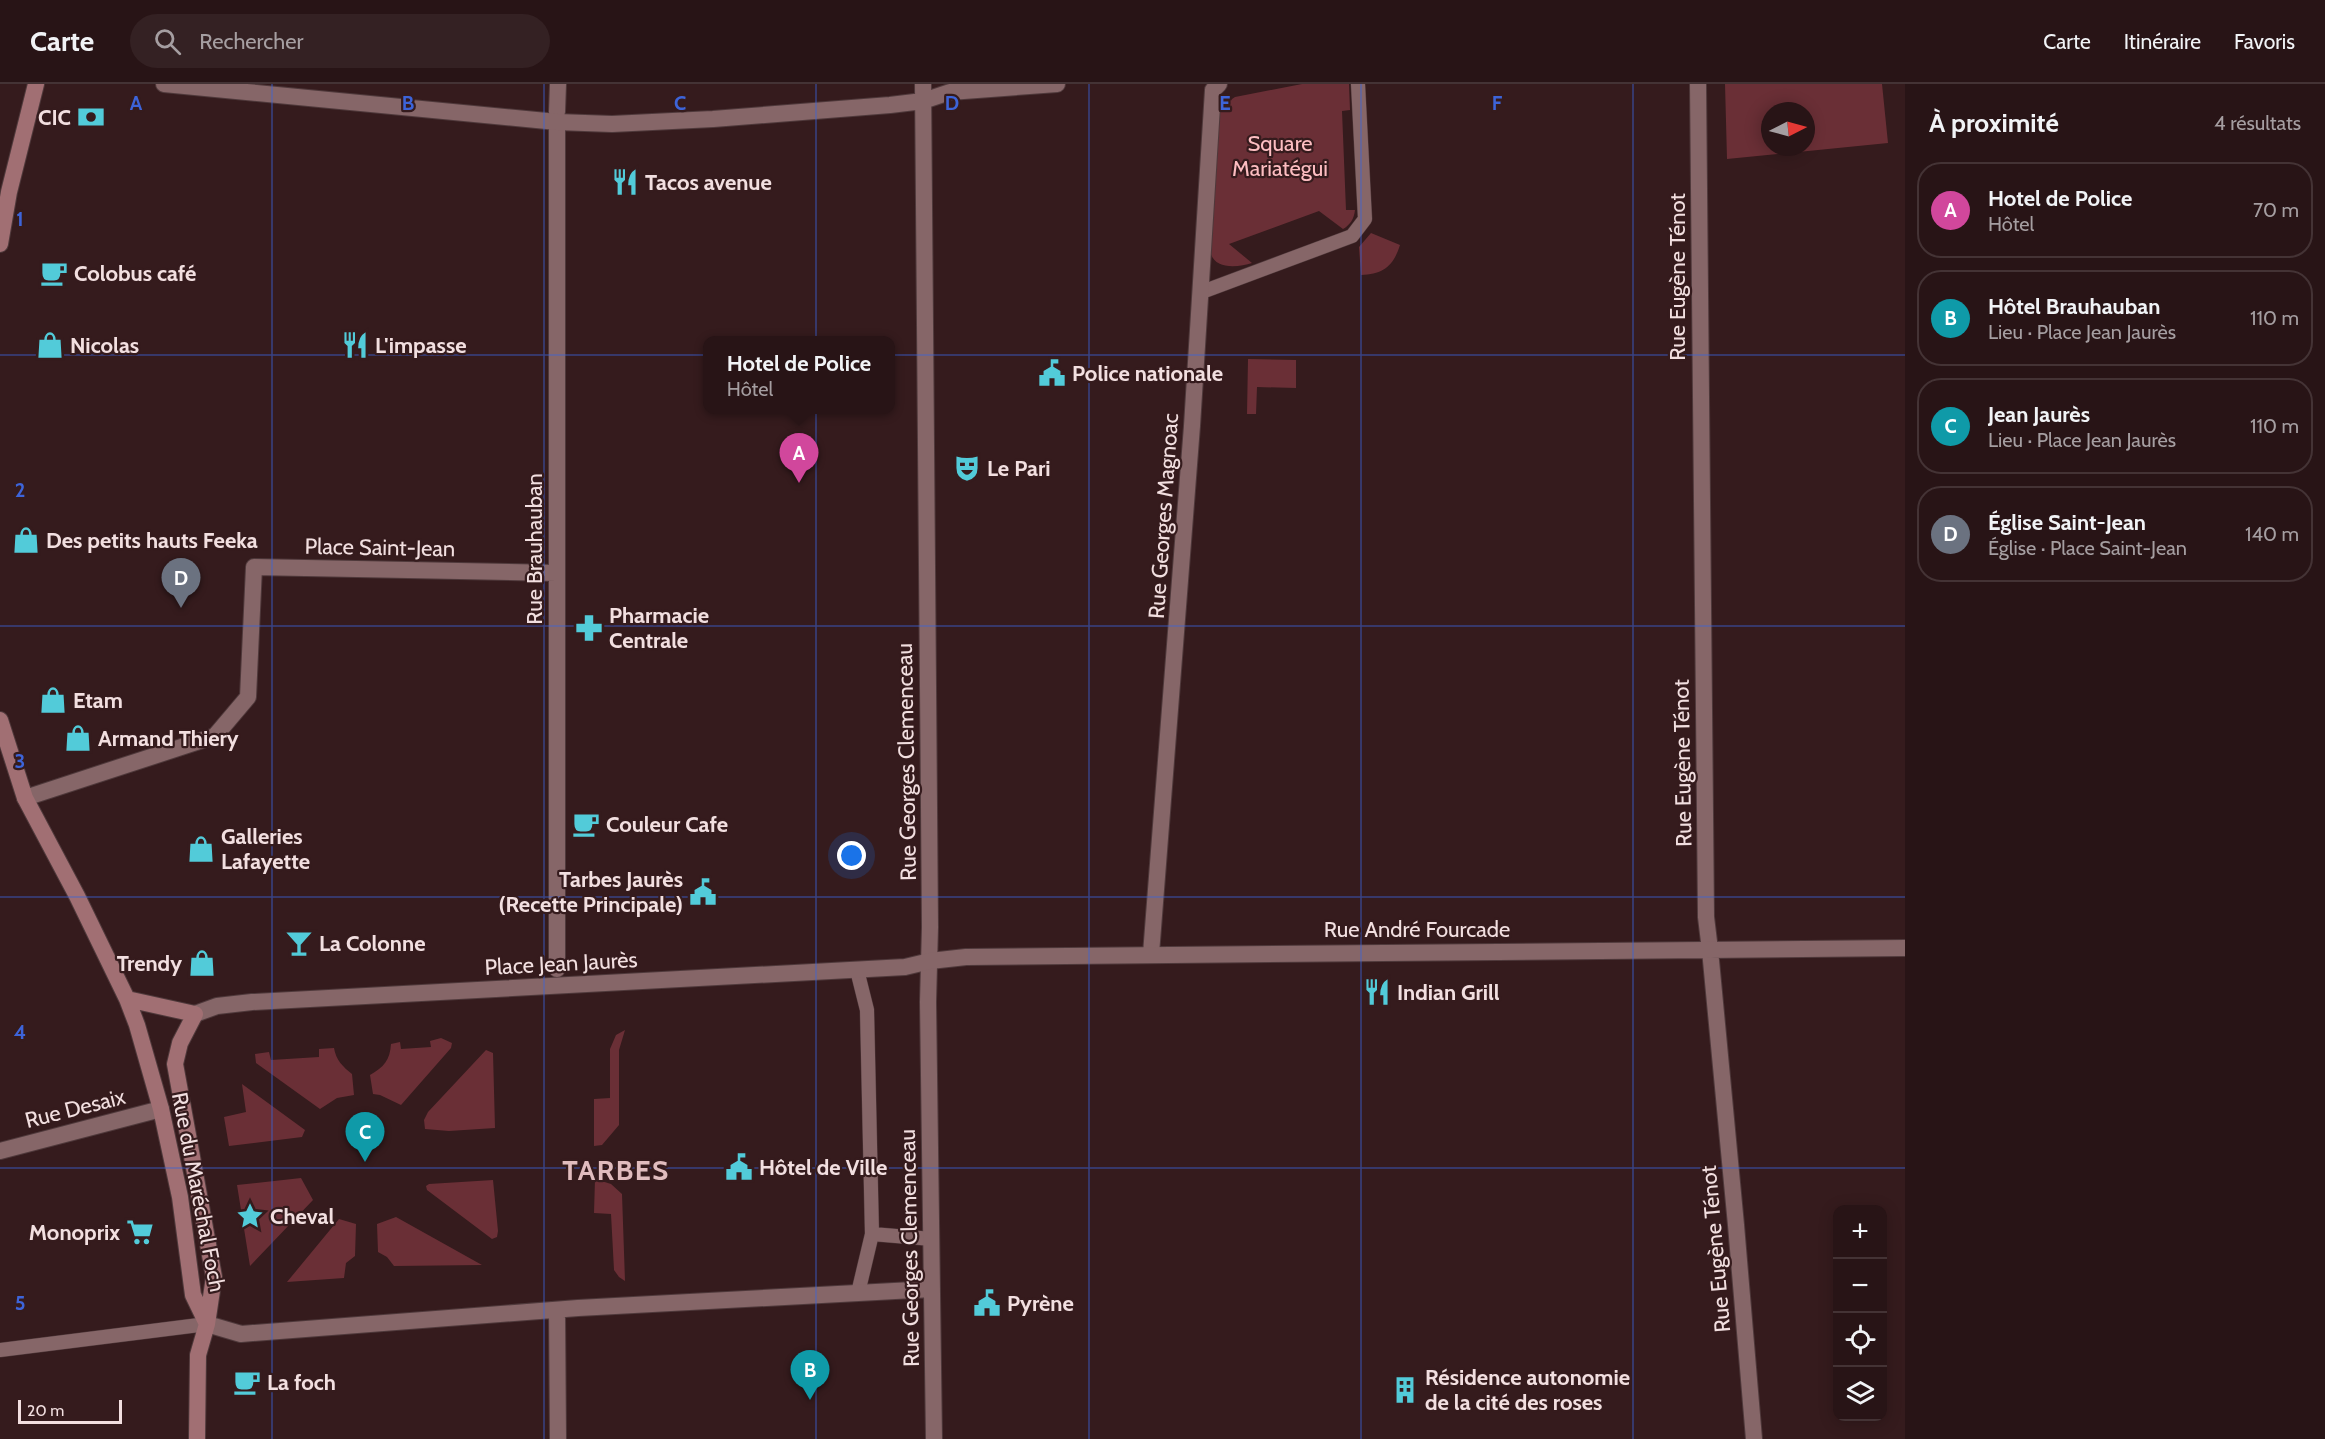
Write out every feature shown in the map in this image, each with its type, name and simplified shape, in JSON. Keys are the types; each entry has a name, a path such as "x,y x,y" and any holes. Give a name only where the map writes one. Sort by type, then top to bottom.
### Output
{"main road":[{"path":"0,244 9,192 36,84"},
{"name":"Rue du Maréchal Foch","path":"0,720 25,798 77,896 127,999 161,1109 180,1197 193,1295 207,1324"},
{"path":"127,999 195,1014"},
{"name":"Rue du Maréchal Foch","path":"195,1014 180,1043 174,1064 214,1277 207,1324 198,1355 197,1439"}],"street":[{"path":"164,84 557,122 612,124 713,119 890,105 923,92 1057,84"},
{"name":"Rue Brauhauban","path":"557,969 558,84"},
{"name":"Rue Georges Magnoac","path":"1151,954 1202,292 1213,90 1219,84"},
{"name":"Rue Eugène Ténot","path":"1698,84 1706,917 1737,1225 1754,1439"},
{"name":"Rue Georges Clemenceau","path":"923,92 930,961 928,1002 934,1439"},
{"name":"Place Saint-Jean","path":"25,798 216,736 248,697 254,567 556,573"},
{"name":"Rue André Fourcade","path":"930,961 966,957 1151,954 1905,948"},
{"name":"Place Jean Jaurès","path":"195,1014 217,1006 252,1002 857,970 905,967 930,961"},
{"name":"Rue Desaix","path":"0,1151 161,1109"},
{"path":"207,1324 241,1334 556,1310 932,1289"},
{"path":"556,1310 558,1439"}],"lane":[{"path":"1202,292 1352,236 1365,219 1358,84"},
{"path":"857,970 867,1010 872,1233 858,1293"},
{"path":"872,1233 932,1239"},
{"path":"0,1350 207,1324"}],"green space":[{"name":"Square Mariatégui","path":"1302,84 1349,84 1350,110 1342,111 1346,210 1355,210 1353,219 1343,229 1319,211 1229,244 1252,263 1228,266 1218,263 1211,254 1218,115 1226,103 1235,97"},
{"path":"1725,84 1882,84 1888,143 1815,150 1815,102 1761,102 1761,156 1727,159"},
{"path":"1371,233 1400,245 1394,259 1386,268 1375,273 1361,275 1359,247"},
{"path":"1248,359 1296,360 1296,388 1257,387 1256,414 1247,414"},
{"path":"625,1030 619,1050 619,1125 602,1145 594,1146 594,1099 610,1098 610,1049 616,1035"},
{"path":"441,1038 452,1043 451,1048 401,1105 373,1094 370,1075 385,1062 391,1044 400,1042 401,1049 431,1047 430,1041"},
{"path":"334,1048 340,1063 352,1074 354,1095 337,1098 320,1109 256,1063 255,1054 269,1052 271,1060 319,1057 319,1049"},
{"path":"486,1050 493,1053 495,1128 449,1131 425,1129 424,1120 428,1112"},
{"path":"242,1084 305,1130 302,1137 229,1146 224,1117 246,1112"},
{"path":"301,1178 313,1200 250,1266 237,1185"},
{"path":"595,1179 611,1184 622,1194 625,1281 614,1270 611,1214 594,1213"},
{"path":"493,1180 498,1231 497,1237 492,1239 427,1190 426,1186 429,1184"},
{"path":"396,1217 482,1265 394,1266 387,1257 378,1252 377,1224"},
{"path":"339,1219 356,1224 355,1256 346,1263 344,1278 287,1282"}],"place":[{"name":"CIC","path":"91,117"},
{"name":"Tacos avenue","path":"625,182"},
{"name":"Colobus café","path":"54,273"},
{"name":"Nicolas","path":"50,345"},
{"name":"L'impasse","path":"355,345"},
{"name":"Police nationale","path":"1052,373"},
{"name":"Le Pari","path":"967,468"},
{"name":"Hotel de Police","path":"799,483"},
{"name":"Des petits hauts Feeka","path":"26,540"},
{"name":"Église Saint-Jean","path":"181,608"},
{"name":"Pharmacie Centrale","path":"589,628"},
{"name":"Etam","path":"53,700"},
{"name":"Armand Thiery","path":"78,738"},
{"name":"Couleur Cafe","path":"586,824"},
{"name":"Galleries Lafayette","path":"201,849"},
{"name":"Tarbes Jaurès (Recette Principale)","path":"703,892"},
{"name":"La Colonne","path":"299,943"},
{"name":"Trendy","path":"202,963"},
{"name":"Indian Grill","path":"1377,992"},
{"name":"Jean Jaurès","path":"365,1162"},
{"name":"Hôtel de Ville","path":"739,1167"},
{"name":"Cheval","path":"250,1216"},
{"name":"Monoprix","path":"140,1232"},
{"name":"Pyrène","path":"987,1303"},
{"name":"La foch","path":"247,1382"},
{"name":"Résidence autonomie de la cité des roses","path":"1405,1390"},
{"name":"Hôtel Brauhauban","path":"810,1400"}],"district":[{"name":"TARBES","path":"616,1170"}]}
